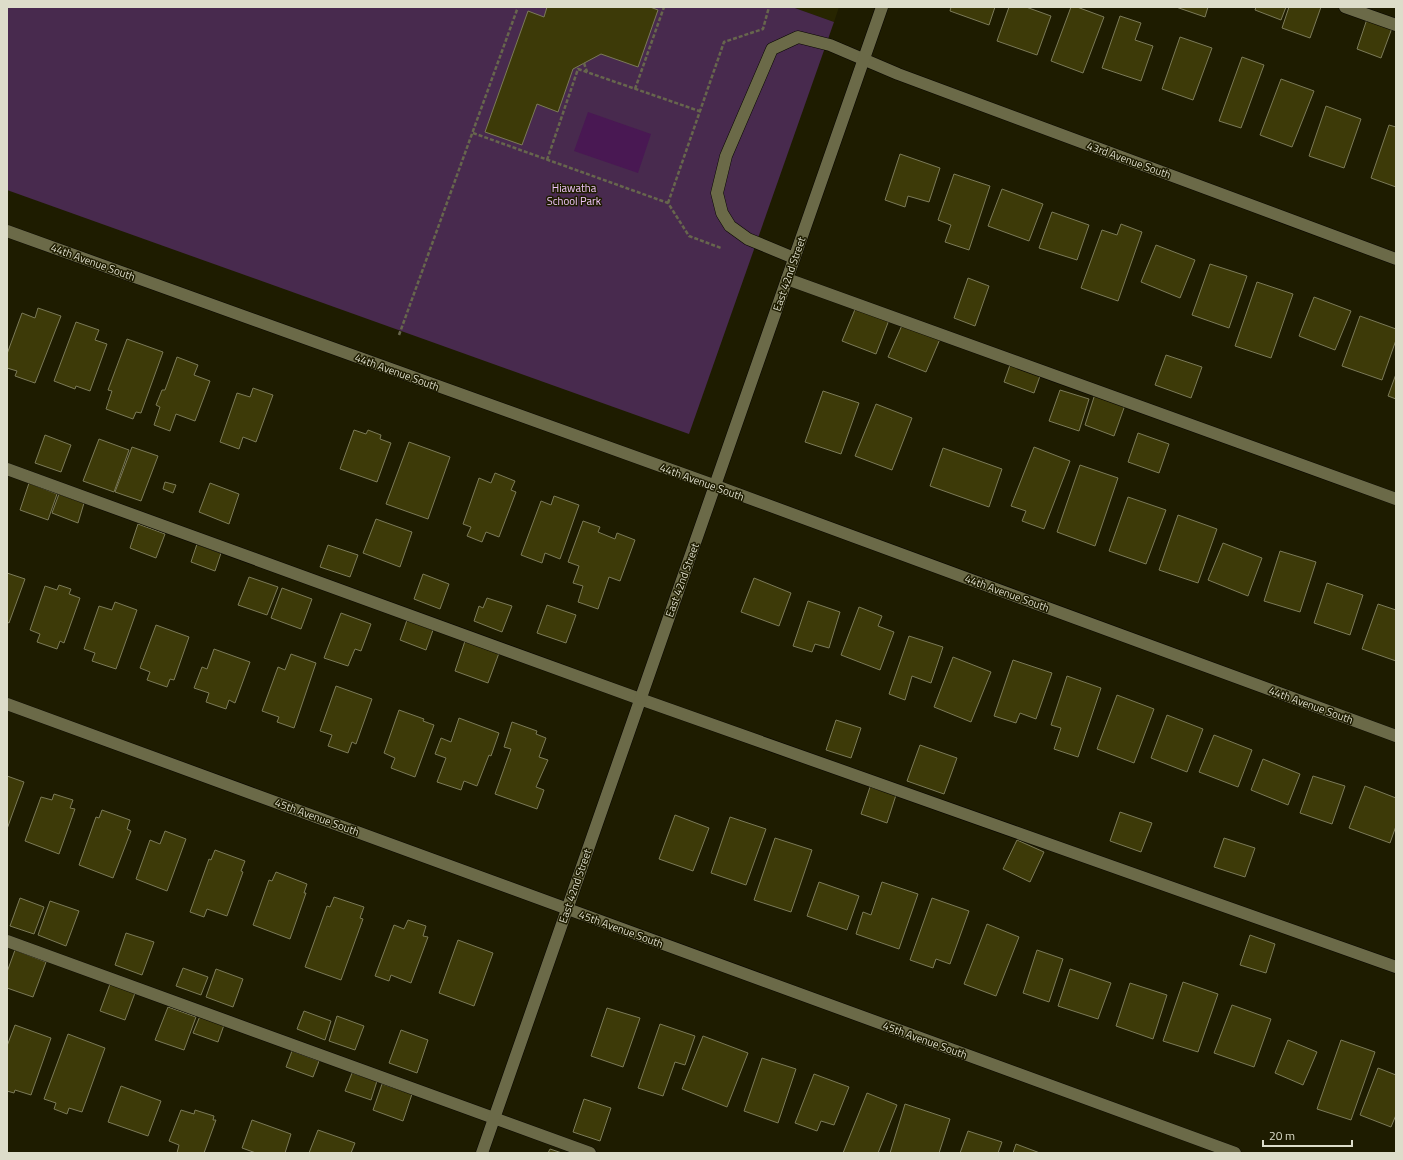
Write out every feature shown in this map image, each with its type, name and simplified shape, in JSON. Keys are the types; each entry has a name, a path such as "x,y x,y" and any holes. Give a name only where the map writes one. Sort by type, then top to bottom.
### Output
{"street":[{"name":"East 42nd Street","path":"482,1153 882,7"},
{"path":"1345,7 1396,25"},
{"name":"43rd Avenue South","path":"794,258 748,239 730,226 722,213 717,193 726,156 772,49 798,37 830,45 863,60 1396,259"},
{"name":"44th Avenue South","path":"7,231 716,486 1396,736"},
{"path":"787,279 1396,499"},
{"path":"7,469 640,699 1396,967"},
{"name":"45th Avenue South","path":"7,704 1235,1153"},
{"path":"7,941 590,1153"}],"path":[{"path":"399,335 518,7"},
{"path":"636,89 664,7"},
{"path":"668,203 724,42 763,29 769,7"},
{"path":"584,63 588,72"},
{"path":"547,160 578,69 701,111"},
{"path":"473,133 668,203 689,236 723,249"}],"shaded area":[{"path":"792,7 839,7 834,22"},
{"path":"588,112 651,134 638,173 574,151"}],"green space":[{"name":"Hiawatha School Park","path":"7,7 792,7 834,22 689,434 7,190"}],"building":[{"path":"547,7 650,7 658,10 638,67 601,54 573,69 558,112 537,104 522,145 485,132 528,11 544,17"},
{"path":"951,7 995,7 989,25 950,11"},
{"path":"1009,7 1026,7 1051,16 1037,55 997,41"},
{"path":"1071,7 1077,7 1104,17 1083,73 1051,61"},
{"path":"1176,7 1208,7 1205,17"},
{"path":"1256,7 1286,7 1281,20 1255,10"},
{"path":"1289,7 1321,7 1310,38 1282,28"},
{"path":"1120,16 1141,23 1135,40 1153,46 1141,81 1102,68"},
{"path":"1367,19 1392,28 1381,58 1357,49"},
{"path":"1180,37 1212,48 1193,100 1162,89"},
{"path":"1242,57 1264,65 1241,128 1219,121"},
{"path":"1281,79 1314,91 1292,147 1260,135"},
{"path":"1326,106 1361,119 1344,168 1309,156"},
{"path":"1389,125 1396,127 1396,187 1371,178"},
{"path":"900,154 940,168 929,202 908,196 905,207 885,200"},
{"path":"954,174 990,186 969,250 945,242 951,225 938,220"},
{"path":"1002,189 1043,204 1029,241 988,226"},
{"path":"1052,212 1089,225 1077,260 1039,248"},
{"path":"1121,224 1142,232 1118,301 1081,288 1102,230 1117,235"},
{"path":"1156,245 1195,260 1180,298 1141,282"},
{"path":"1210,264 1247,276 1229,328 1192,315"},
{"path":"968,278 989,286 975,326 954,318"},
{"path":"1257,282 1293,294 1271,358 1235,346"},
{"path":"1314,297 1351,311 1335,350 1299,336"},
{"path":"856,307 889,320 876,354 842,341"},
{"path":"38,308 61,316 35,383 15,376 17,371 7,368 7,354 22,313 35,318"},
{"path":"1360,316 1396,329 1396,340 1382,380 1342,366"},
{"path":"76,322 99,330 95,340 107,344 90,391 76,386 75,389 54,381"},
{"path":"903,323 940,339 926,372 888,357"},
{"path":"127,339 163,352 141,413 136,412 133,419 106,409 112,391 108,390"},
{"path":"1166,355 1202,367 1191,398 1155,385"},
{"path":"177,357 198,365 194,375 210,381 195,421 176,414 170,431 154,425 160,407 156,405 162,390 165,390"},
{"path":"1010,365 1040,376 1034,393 1004,382"},
{"path":"1396,374 1396,399 1388,396"},
{"path":"253,388 273,395 256,442 243,437 239,449 220,442 237,393 250,397"},
{"path":"1060,390 1089,399 1079,431 1049,421"},
{"path":"823,391 859,403 841,454 805,442"},
{"path":"1095,394 1125,405 1114,436 1085,425"},
{"path":"876,404 912,418 892,470 855,456"},
{"path":"354,430 366,434 368,430 381,435 380,439 391,443 377,482 340,469"},
{"path":"1138,433 1169,444 1159,473 1128,462"},
{"path":"45,435 71,445 61,472 35,463"},
{"path":"99,439 129,450 114,492 83,481"},
{"path":"409,442 450,457 428,519 386,504"},
{"path":"132,447 158,456 141,501 115,492"},
{"path":"1034,447 1070,461 1044,529 1022,521 1026,511 1011,506"},
{"path":"943,448 1002,469 989,507 930,486"},
{"path":"1080,465 1118,478 1095,546 1057,532"},
{"path":"495,473 515,481 511,490 516,492 499,537 486,532 482,542 467,536 471,527 463,524 479,478 491,483"},
{"path":"165,482 176,485 173,493 163,489"},
{"path":"29,483 57,494 48,520 20,510"},
{"path":"210,483 239,494 229,524 199,512"},
{"path":"59,494 84,503 78,523 52,513"},
{"path":"554,496 579,505 560,559 545,553 542,563 521,555 541,501 551,505"},
{"path":"1128,497 1166,510 1146,564 1109,551"},
{"path":"1178,515 1217,529 1198,583 1159,570"},
{"path":"376,519 412,532 400,567 363,553"},
{"path":"583,521 600,527 598,532 615,539 617,533 635,540 620,581 609,577 598,609 578,602 583,586 573,583 579,566 568,562"},
{"path":"138,524 165,534 156,558 130,548"},
{"path":"1223,543 1262,558 1248,596 1208,580"},
{"path":"197,544 221,553 215,571 191,562"},
{"path":"328,545 358,555 350,577 320,567"},
{"path":"1280,551 1316,562 1300,612 1264,601"},
{"path":"7,573 25,579 9,623 7,622"},
{"path":"423,574 449,584 440,609 414,599"},
{"path":"249,577 278,587 267,615 238,605"},
{"path":"754,578 791,593 779,626 741,612"},
{"path":"1327,583 1363,595 1350,635 1314,623"},
{"path":"59,585 71,589 69,594 80,598 64,643 60,641 57,649 37,642 40,634 30,630 45,586 57,590"},
{"path":"282,588 312,599 301,629 271,618"},
{"path":"487,598 512,606 502,632 474,621 479,606 483,608"},
{"path":"808,601 840,612 829,648 815,644 812,652 793,646"},
{"path":"115,602 137,610 116,669 92,661 95,653 84,649 99,606 112,610"},
{"path":"1378,604 1396,610 1396,661 1362,649"},
{"path":"547,605 576,615 566,643 537,633"},
{"path":"859,607 882,616 878,626 894,632 880,670 841,655"},
{"path":"341,613 371,624 361,651 355,649 348,666 324,658"},
{"path":"407,620 433,630 426,650 400,640"},
{"path":"156,625 189,637 174,680 170,679 167,687 147,680 150,672 140,668"},
{"path":"909,636 943,647 931,683 912,676 905,700 889,694"},
{"path":"465,641 499,653 488,683 455,671"},
{"path":"214,649 250,662 235,703 229,700 226,709 206,702 209,693 194,688 202,667 207,669"},
{"path":"291,654 316,663 294,728 277,722 279,717 262,711 278,667 285,670"},
{"path":"953,657 991,672 971,722 934,707"},
{"path":"1013,660 1052,673 1036,719 1020,713 1016,723 994,716"},
{"path":"1067,676 1101,688 1078,757 1054,749 1061,728 1051,725"},
{"path":"336,686 372,699 356,744 352,742 348,753 328,746 332,735 320,731"},
{"path":"1117,695 1154,709 1134,763 1097,749"},
{"path":"399,710 424,719 423,721 434,725 415,777 391,768 395,758 384,753"},
{"path":"1167,715 1203,729 1187,772 1151,758"},
{"path":"459,718 499,733 491,756 489,755 477,786 464,781 461,790 437,782 446,758 435,754 441,738 451,742"},
{"path":"836,720 861,728 851,758 826,750"},
{"path":"512,722 537,731 536,734 546,738 539,757 548,760 536,787 544,790 537,809 495,794 511,749 504,747"},
{"path":"1214,735 1252,750 1238,787 1199,772"},
{"path":"920,745 957,758 944,794 907,781"},
{"path":"1263,759 1300,774 1288,805 1251,790"},
{"path":"7,776 24,782 7,829"},
{"path":"1313,776 1345,786 1332,824 1300,813"},
{"path":"1365,786 1396,798 1396,826 1390,843 1349,828"},
{"path":"870,787 896,795 887,823 861,814"},
{"path":"54,794 73,800 70,808 75,809 59,854 25,841 41,797 52,800"},
{"path":"102,810 130,820 127,829 131,831 113,878 79,865 96,817 99,818"},
{"path":"1120,812 1152,823 1141,852 1110,841"},
{"path":"675,815 709,828 693,871 659,859"},
{"path":"730,817 766,829 746,885 711,873"},
{"path":"165,831 186,839 167,891 136,879 150,840 160,844"},
{"path":"775,838 812,850 791,912 754,900"},
{"path":"1224,838 1255,848 1245,877 1214,867"},
{"path":"1017,840 1044,852 1030,882 1003,869"},
{"path":"215,850 245,861 241,871 243,872 227,916 207,909 204,917 190,912 209,859 211,860"},
{"path":"276,872 307,884 304,893 306,893 290,939 253,925 269,880 272,881"},
{"path":"819,882 859,896 847,930 807,916"},
{"path":"882,882 918,894 899,949 856,934 863,912 871,915"},
{"path":"334,897 364,907 360,918 363,919 341,980 305,967 327,906 330,907"},
{"path":"20,898 44,907 34,934 10,926"},
{"path":"932,898 969,911 950,964 936,959 933,968 910,960"},
{"path":"50,901 79,911 66,946 38,935"},
{"path":"408,920 426,926 423,936 428,937 411,983 391,975 389,981 375,976 394,925 404,929"},
{"path":"987,924 1019,937 996,996 964,984"},
{"path":"126,933 154,942 142,975 115,965"},
{"path":"1250,935 1275,944 1266,973 1240,965"},
{"path":"458,940 493,953 474,1006 439,993"},
{"path":"15,950 46,962 33,997 7,988 7,972"},
{"path":"1037,950 1063,959 1049,1002 1023,993"},
{"path":"183,968 208,977 201,995 176,986"},
{"path":"216,969 243,979 233,1007 206,997"},
{"path":"1070,969 1111,983 1098,1019 1058,1006"},
{"path":"1183,982 1218,994 1198,1052 1163,1041"},
{"path":"1130,983 1167,995 1153,1039 1116,1026"},
{"path":"110,984 135,993 125,1020 100,1011"},
{"path":"1232,1005 1271,1019 1254,1067 1214,1053"},
{"path":"168,1007 196,1017 184,1050 155,1040"},
{"path":"607,1008 640,1018 623,1067 591,1056"},
{"path":"304,1011 331,1021 325,1040 297,1029"},
{"path":"200,1016 224,1025 218,1042 193,1033"},
{"path":"337,1016 364,1026 355,1050 329,1041"},
{"path":"660,1024 695,1036 685,1065 675,1062 663,1096 638,1088"},
{"path":"15,1025 51,1038 31,1095 15,1090 14,1093 7,1091 7,1046"},
{"path":"401,1030 428,1040 417,1073 389,1063"},
{"path":"68,1034 105,1048 82,1112 69,1108 67,1114 54,1109 56,1103 44,1099"},
{"path":"703,1036 748,1053 727,1107 682,1089"},
{"path":"1288,1040 1317,1052 1303,1085 1275,1073"},
{"path":"1341,1040 1375,1052 1351,1120 1317,1109"},
{"path":"292,1051 319,1061 313,1077 286,1067"},
{"path":"762,1058 796,1069 778,1123 744,1111"},
{"path":"1378,1068 1396,1075 1396,1115 1391,1127 1360,1115"},
{"path":"352,1073 377,1081 371,1100 345,1091"},
{"path":"814,1074 849,1087 834,1125 821,1121 817,1131 795,1123"},
{"path":"382,1084 412,1094 403,1121 373,1110"},
{"path":"121,1086 161,1101 148,1136 108,1122"},
{"path":"867,1093 897,1105 878,1153 843,1153"},
{"path":"584,1099 611,1108 600,1141 573,1132"},
{"path":"905,1104 950,1119 939,1153 890,1153"},
{"path":"181,1110 194,1114 195,1110 214,1116 213,1120 216,1120 204,1153 177,1153 179,1145 169,1141"},
{"path":"252,1120 291,1134 285,1153 256,1153 242,1148"},
{"path":"318,1130 355,1143 351,1153 309,1153"},
{"path":"968,1131 1002,1142 998,1153 960,1153"},
{"path":"1016,1144 1040,1153 1013,1153"},
{"path":"550,1149 562,1153 548,1153"}]}
